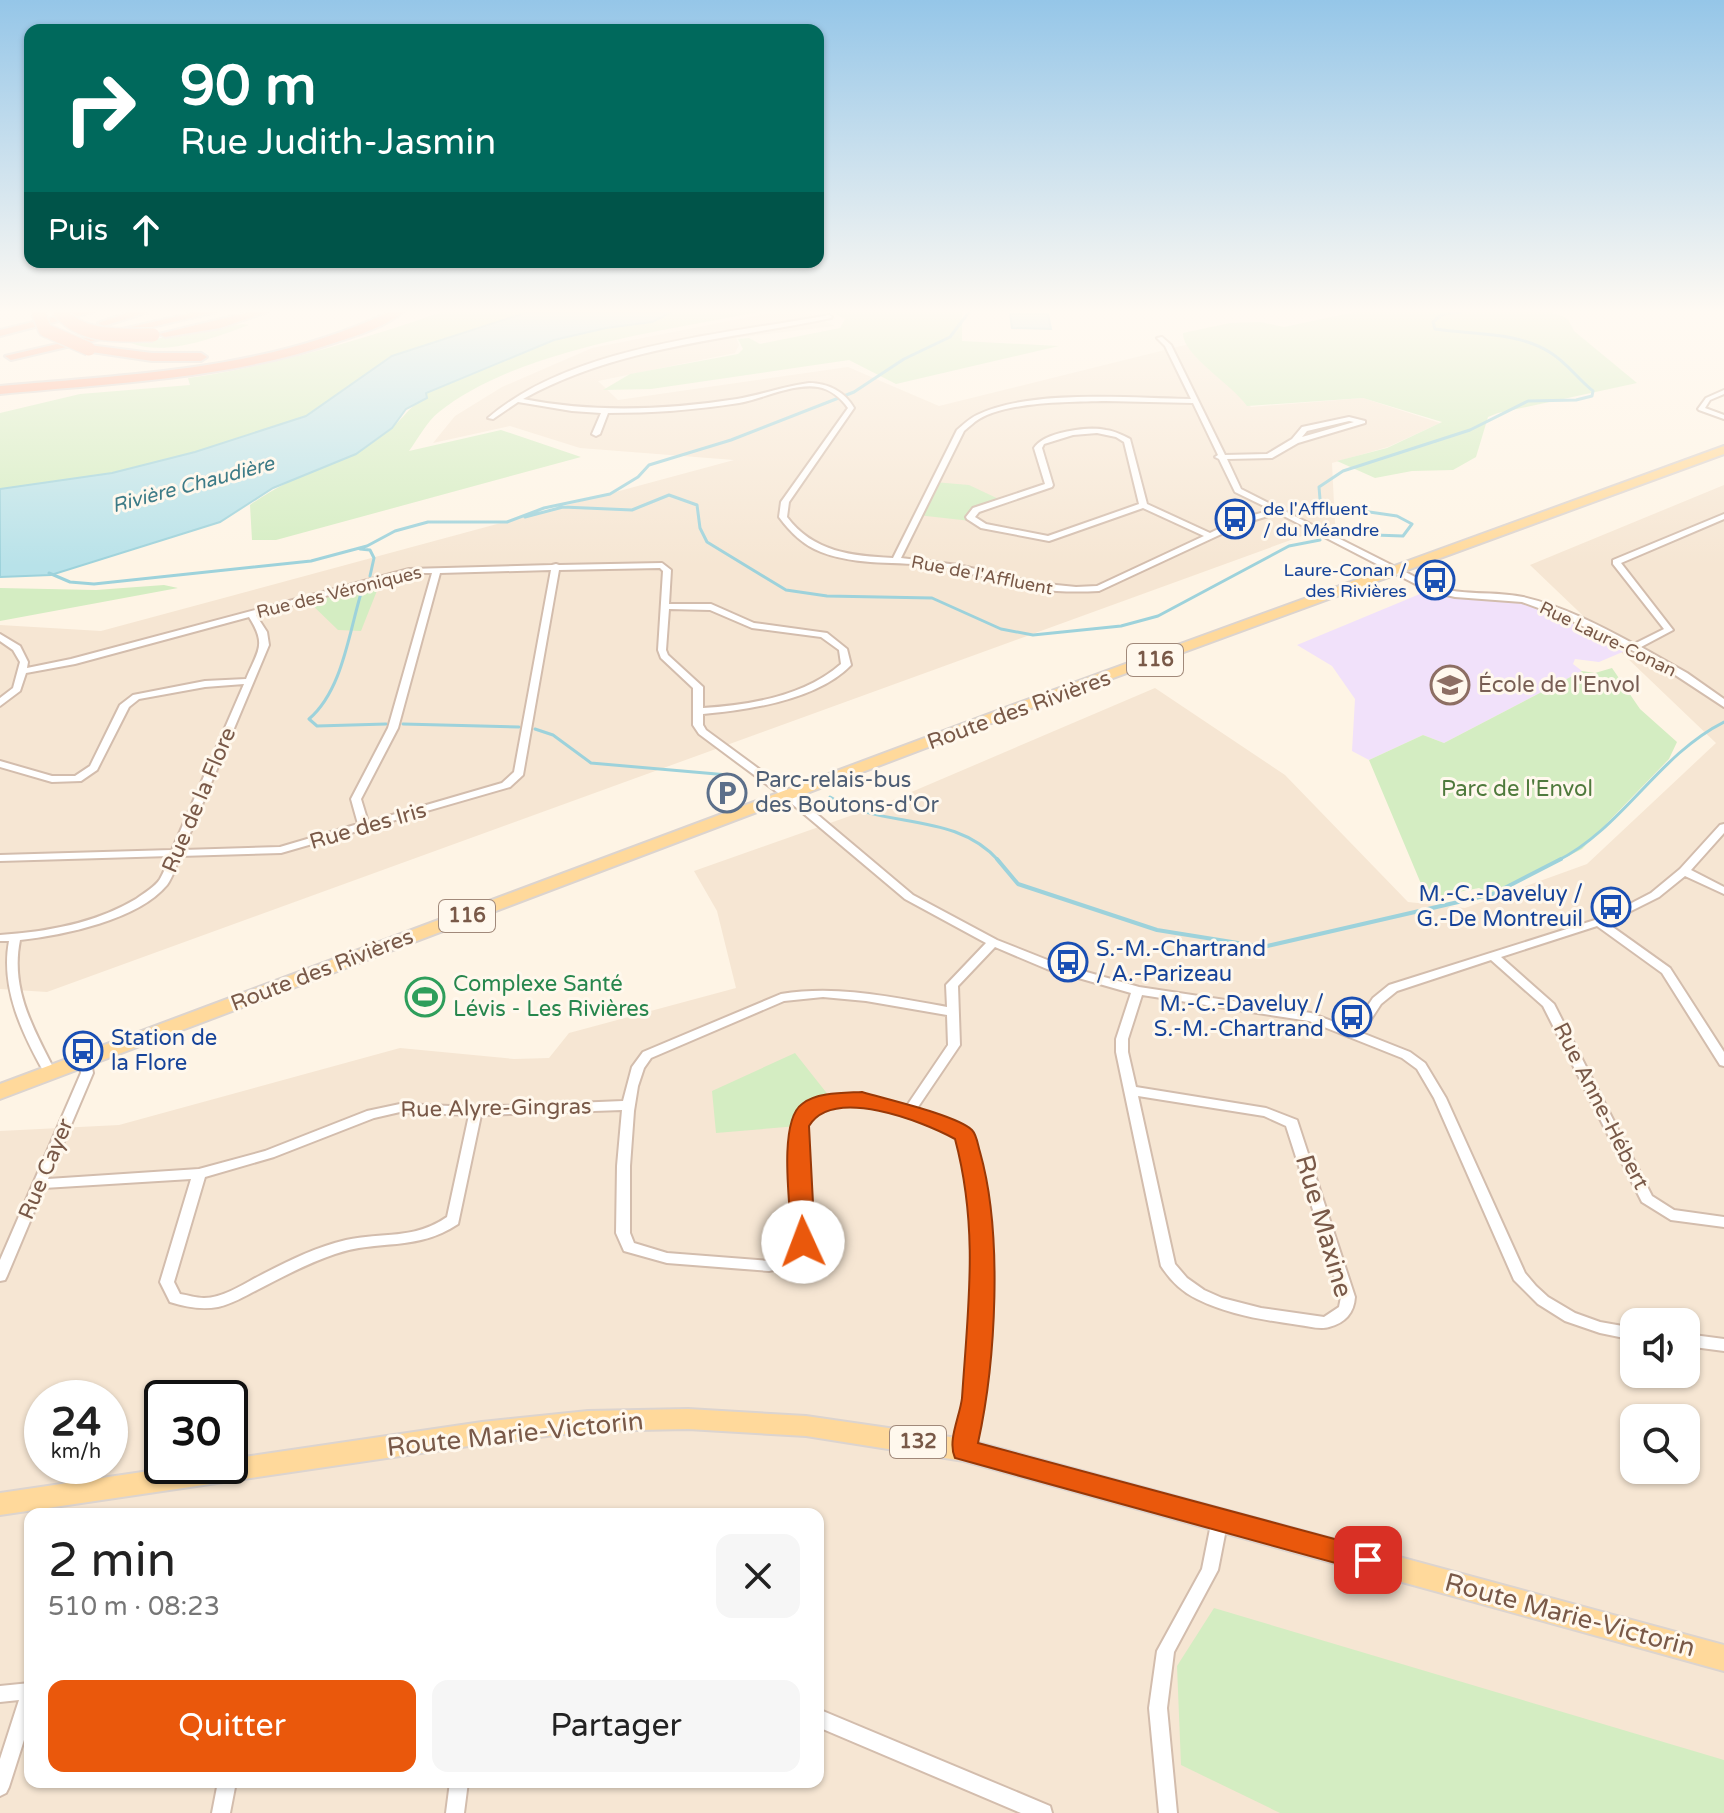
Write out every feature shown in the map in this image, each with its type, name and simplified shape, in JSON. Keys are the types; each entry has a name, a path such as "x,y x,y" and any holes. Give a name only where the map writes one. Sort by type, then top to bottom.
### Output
{"main road":[{"name":"Route des Rivières","path":"0,1092 1724,450"},
{"name":"Route Marie-Victorin","path":"0,1504 467,1435 588,1421 688,1419 806,1426 964,1450 1724,1658"}],"street":[{"path":"491,418 523,397"},
{"name":"Rue de l'Affluent","path":"517,400 605,412 682,409 765,397"},
{"name":"Rue de l'Affluent","path":"840,397 850,403 851,408 785,502 783,517 798,536 832,553 970,570 1025,586 1076,590 1099,588 1242,521 1277,511"},
{"name":"Rue Laure-Conan","path":"1191,397 1238,490 1393,571 1444,593 1534,603 1632,648 1703,687 1724,704"},
{"path":"1713,397 1701,409 1724,417"},
{"path":"896,560 961,430 973,420 1017,406 1057,400 1193,401"},
{"path":"596,434 605,412"},
{"path":"1219,457 1269,456 1295,441 1363,422 1349,419 1305,429 1295,441"},
{"path":"1143,505 1127,441 1114,434 1089,432 1041,443 1038,448 1051,481 1049,485 976,510 970,517 984,526 1049,539 1143,505 1210,536"},
{"path":"1632,648 1669,630 1616,562 1724,516"},
{"name":"Rue des Véroniques","path":"23,671 72,662 397,574 437,569 662,565 667,570 665,606"},
{"name":"Rue des Iris","path":"0,858 281,850 484,793 515,779 556,566"},
{"path":"364,826 356,799 393,728 437,569"},
{"path":"699,711 750,707 827,679 846,665 846,656 835,641 824,635 752,625 711,607 665,606 664,656 698,687 699,711 702,732 789,796 909,897 993,942 1051,966 1138,991 1311,1017 1356,1032 1406,1055 1429,1077 1519,1276 1534,1296 1577,1323 1620,1331"},
{"name":"Rue de la Flore","path":"0,938 67,928 140,903 164,882 251,681 265,638 251,613"},
{"path":"0,637 17,648 24,662 17,689 0,703"},
{"path":"0,764 65,781 77,779 94,768 125,705 136,697 205,684 251,681"},
{"path":"1356,1032 1377,1001 1393,988 1599,922 1655,895 1684,871 1724,827"},
{"path":"1684,871 1724,891"},
{"path":"1599,922 1666,971 1724,1062"},
{"path":"15,938 5,971 14,998 50,1073"},
{"path":"908,1113 954,1045 952,985 993,942"},
{"name":"Rue Anne-Hébert","path":"1494,957 1548,1004 1647,1199 1671,1215 1724,1222"},
{"path":"952,1012 817,991 781,998 647,1055 637,1062 633,1073 623,1233 629,1247 667,1258 769,1266 783,1263 803,1242 798,1126 802,1115 820,1104 847,1099 862,1100 908,1113 965,1135 974,1169 984,1246 973,1407 964,1450"},
{"name":"Rue Maxine","path":"1131,1091 1266,1112 1292,1123 1348,1297 1348,1308 1341,1317 1325,1323 1215,1302 1179,1281 1168,1266 1131,1091 1122,1039 1138,991"},
{"name":"Rue Cayer","path":"0,1276 87,1073 86,1060"},
{"name":"Rue Alyre-Gingras","path":"39,1184 199,1174 269,1154 371,1114 400,1108 476,1111 629,1105"},
{"path":"199,1174 167,1282 175,1298 202,1304 221,1301 347,1245 427,1237 442,1229 453,1220 476,1111"},
{"path":"1700,1342 1724,1345"},
{"path":"1168,1813 1158,1708 1166,1651 1210,1570 1220,1519"},
{"path":"0,1694 24,1692"},
{"path":"0,1787 24,1711"},
{"path":"824,1721 1043,1813"},
{"path":"221,1813 226,1788"},
{"path":"455,1813 458,1788"}],"shaded area":[{"path":"486,397 614,397 618,400 642,397 917,397 939,406 977,397 1241,397 1251,407 1363,398 1440,423 1388,447 1332,463 1335,524 47,992 0,989 0,625 101,631 734,460 580,448 510,426 433,443 455,416"},
{"path":"1724,485 1724,1813 0,1813 0,1131 119,1125 400,1048 514,1059 549,1058 569,1033 736,988 717,911 694,871 881,805 1155,688 1285,775 1408,902 1465,908 1587,864 1716,743 1530,565"},
{"name":"École de l'Envol","path":"1432,589 1534,603 1632,648 1599,662 1575,659 1573,664 1582,671 1444,743 1423,735 1369,760 1352,751 1355,699 1332,666 1297,645"}],"green space":[{"path":"69,397 334,397 306,416 195,452 112,473 0,489 0,413"},
{"path":"462,397 439,412 409,451 501,430 581,457 276,540 252,540 250,505 284,484 372,441 427,398"},
{"path":"1574,397 1488,417 1476,457 1453,470 1412,471 1375,478 1337,461 1387,448 1442,422 1363,398 1247,406 1240,398"},
{"path":"934,482 969,485 1003,501 976,510 971,521 917,515"},
{"path":"382,578 361,631 338,630 306,599"},
{"path":"164,585 178,588 0,621 0,588 96,590"},
{"name":"Parc de l'Envol","path":"1612,668 1640,709 1677,742 1669,759 1582,849 1493,894 1479,888 1427,898 1369,760 1423,735 1444,743 1582,671 1595,673"},
{"path":"795,1053 833,1101 820,1104 798,1126 716,1133 712,1091"},
{"path":"1214,1608 1724,1760 1724,1813 1280,1813 1181,1765 1177,1666"}],"water":[{"name":"Rivière Chaudière","path":"334,397 427,398 406,409 392,428 356,454 273,488 220,522 51,575 0,577 0,489 112,473 195,452 306,416"}],"waterway":[{"path":"49,573 70,582 94,584 311,561 367,546 395,531 428,522 507,522 544,508 610,494 638,477 649,465 731,440 842,397"},
{"path":"1345,534 1403,536 1412,524 1397,516 1328,506 1320,499 1319,487 1343,471 1470,430 1528,401 1576,400 1590,397"},
{"path":"525,517 563,507 632,510 669,495 697,505 700,528 707,542 786,590 827,596 932,598 1001,629 1033,635 1121,626 1158,616 1289,546 1320,540"},
{"path":"360,549 370,550 374,558 370,576"},
{"path":"359,588 362,590 337,676 321,707 309,719 317,726 386,724"},
{"path":"1557,861 1602,830 1679,753 1724,722"},
{"path":"403,724 519,727"},
{"path":"535,729 553,735 591,763 728,775"},
{"path":"830,797 872,814 961,834 981,845 998,860"},
{"path":"998,860 1018,884 1157,930 1263,947 1493,894 1561,859"}],"place":[{"name":"de l'Affluent / du Méandre","path":"1235,519"},
{"name":"Laure-Conan / des Rivières","path":"1435,580"},
{"name":"École de l'Envol","path":"1450,685"},
{"name":"Parc-relais-bus des Boutons-d'Or","path":"727,793"},
{"name":"M.-C.-Daveluy / G.-De Montreuil","path":"1611,907"},
{"name":"S.-M.-Chartrand / A.-Parizeau","path":"1068,962"},
{"name":"Complexe Santé Lévis - Les Rivières","path":"425,997"},
{"name":"M.-C.-Daveluy / S.-M.-Chartrand","path":"1352,1017"},
{"name":"Station de la Flore","path":"83,1051"}],"route":[{"path":"803,1242 798,1126 802,1115 809,1109 833,1101 862,1100 949,1127 965,1135 974,1169 984,1246 973,1407 964,1450 1368,1560"}]}
